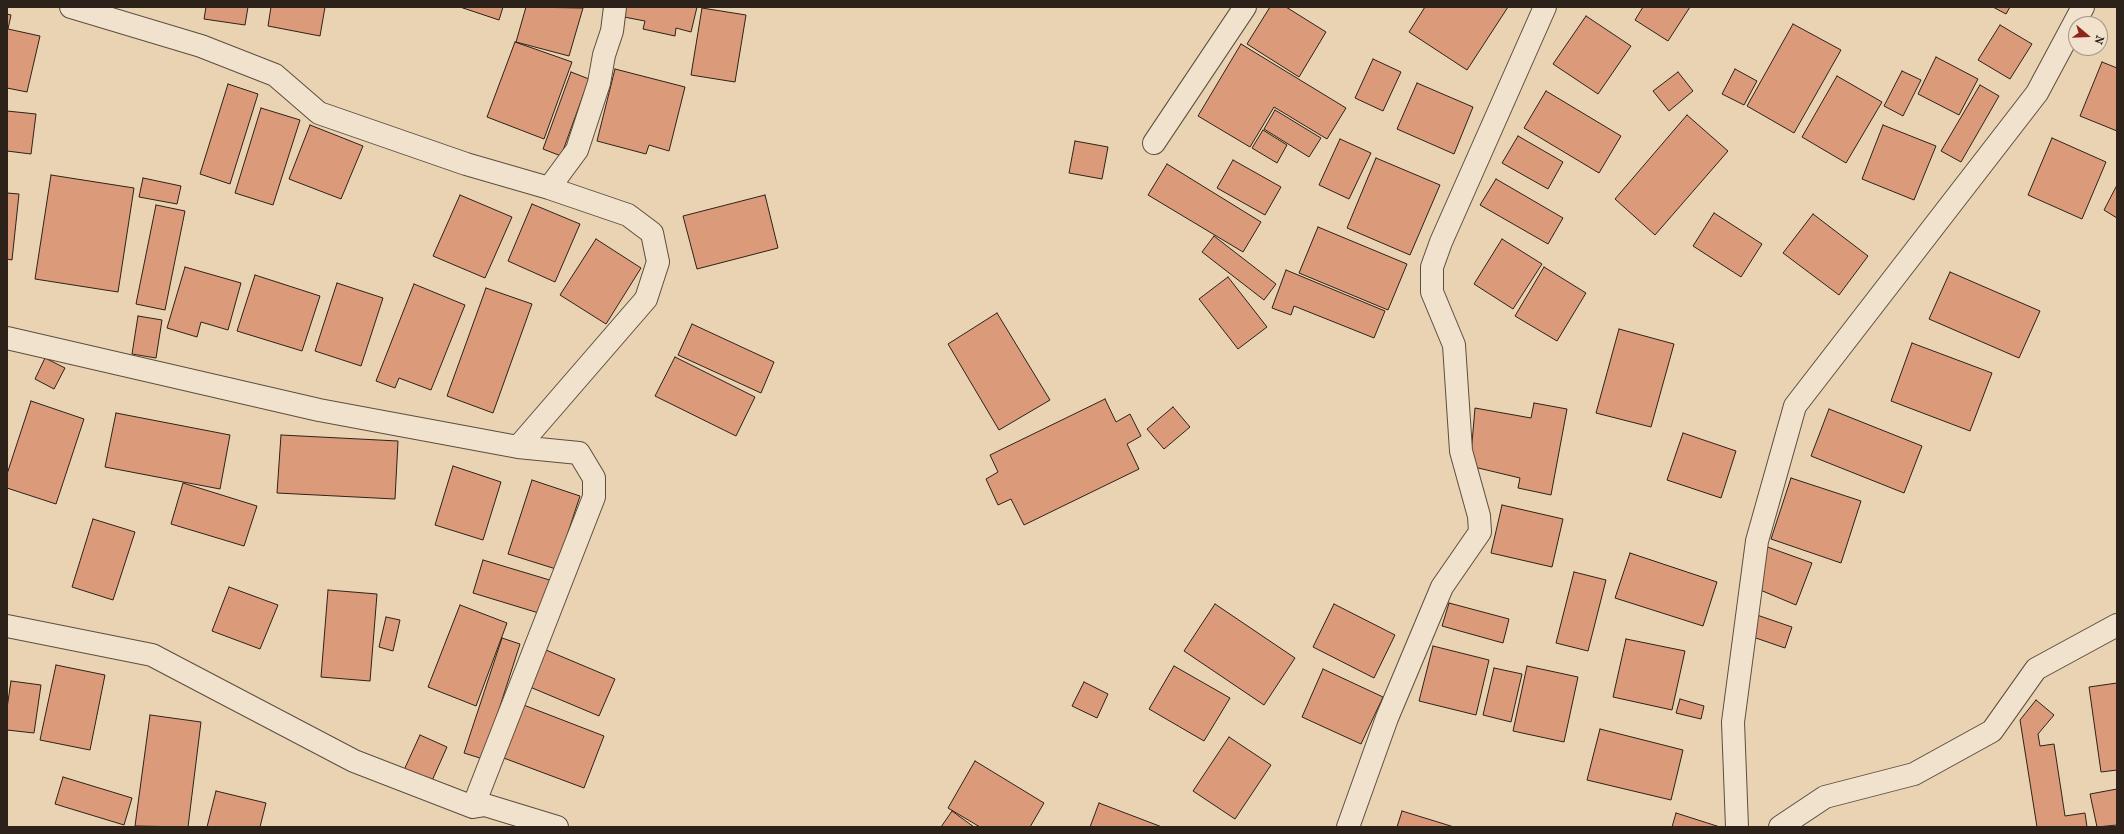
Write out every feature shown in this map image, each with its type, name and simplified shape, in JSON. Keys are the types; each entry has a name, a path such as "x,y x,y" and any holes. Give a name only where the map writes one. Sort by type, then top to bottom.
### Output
{"street":[{"path":"71,7 201,46 275,75 319,113 466,164 549,188 628,216 652,233 658,262 646,299 518,447"},
{"path":"549,188 577,150 599,83 604,55 612,31 615,7"},
{"path":"1154,143 1245,7"},
{"path":"1348,827 1387,718 1442,587 1480,532 1479,516 1461,451 1454,345 1432,292 1432,267 1441,242 1545,7"},
{"path":"1737,827 1733,722 1756,541 1795,406 2036,93 2083,7"},
{"path":"7,338 319,410 518,447 579,453 594,478 594,497 473,807"},
{"path":"1780,827 1825,797 1914,774 1992,731 2036,669 2117,625"},
{"path":"7,626 152,655 354,761 473,807 485,804 557,827"}],"building":[{"path":"206,7 248,7 245,25 204,19"},
{"path":"271,7 325,7 320,36 268,26"},
{"path":"460,7 503,7 499,20"},
{"path":"526,7 583,8 569,56 516,42"},
{"path":"626,7 697,7 691,32 676,28 675,36 643,29 645,21 624,17"},
{"path":"1270,7 1286,7 1326,32 1299,77 1247,44"},
{"path":"1425,7 1508,7 1467,70 1409,32"},
{"path":"1643,7 1690,7 1668,41 1635,20"},
{"path":"1993,7 2010,7 2006,14"},
{"path":"702,8 746,15 735,82 691,75"},
{"path":"7,14 11,15 8,29 40,36 27,92 7,88"},
{"path":"1586,16 1631,46 1598,94 1553,64"},
{"path":"1793,24 1841,50 1794,133 1747,106"},
{"path":"2000,25 2032,44 2010,79 1978,60"},
{"path":"515,42 572,62 544,139 487,117"},
{"path":"1241,44 1346,108 1327,139 1274,107 1250,147 1198,116"},
{"path":"1936,57 1978,79 1959,115 1918,94"},
{"path":"1373,59 1401,72 1383,111 1355,98"},
{"path":"2102,62 2117,68 2117,131 2080,116"},
{"path":"615,69 685,87 669,151 649,145 646,154 597,141"},
{"path":"1735,69 1757,81 1744,105 1722,94"},
{"path":"1902,71 1921,80 1903,116 1884,106"},
{"path":"571,72 589,79 561,156 543,149"},
{"path":"1678,72 1693,91 1669,111 1653,91"},
{"path":"1837,76 1882,102 1846,163 1802,137"},
{"path":"1417,83 1473,107 1454,154 1397,129"},
{"path":"228,84 258,94 230,184 200,174"},
{"path":"1980,85 1999,96 1961,162 1941,151"},
{"path":"1546,91 1621,136 1599,173 1524,128"},
{"path":"261,108 300,120 273,205 235,193"},
{"path":"1275,110 1321,138 1309,157 1264,129"},
{"path":"7,111 36,114 31,154 7,151"},
{"path":"1687,115 1728,151 1655,235 1615,199"},
{"path":"310,125 363,146 341,199 289,179"},
{"path":"1883,125 1936,146 1914,200 1862,179"},
{"path":"1263,130 1287,145 1277,163 1252,148"},
{"path":"1518,136 1563,162 1548,189 1502,163"},
{"path":"2052,138 2106,162 2082,219 2028,195"},
{"path":"1340,139 1371,153 1349,199 1319,185"},
{"path":"1075,141 1108,147 1102,179 1069,173"},
{"path":"1376,158 1440,185 1410,255 1347,228"},
{"path":"1233,160 1281,187 1265,215 1217,188"},
{"path":"1167,164 1261,222 1243,252 1148,195"},
{"path":"51,175 134,188 118,292 35,279"},
{"path":"143,178 181,186 177,204 139,197"},
{"path":"1496,179 1563,218 1548,244 1480,205"},
{"path":"2117,185 2117,218 2104,210"},
{"path":"7,193 19,194 12,260 7,259"},
{"path":"460,195 512,217 485,278 433,256"},
{"path":"765,195 778,248 697,269 683,216"},
{"path":"532,204 580,224 555,282 508,261"},
{"path":"156,205 185,211 165,310 136,304"},
{"path":"1714,213 1762,244 1741,277 1693,246"},
{"path":"1813,214 1868,256 1839,295 1783,253"},
{"path":"1318,227 1407,264 1388,310 1299,273"},
{"path":"1214,236 1276,284 1264,300 1202,252"},
{"path":"596,239 641,268 606,324 560,295"},
{"path":"1502,239 1542,264 1513,309 1474,284"},
{"path":"185,267 241,283 228,330 201,322 197,337 167,328"},
{"path":"1544,267 1586,293 1557,341 1515,316"},
{"path":"1286,270 1385,311 1374,338 1294,306 1291,315 1272,308"},
{"path":"1950,272 2040,311 2019,358 1929,319"},
{"path":"255,275 320,296 302,351 237,331"},
{"path":"1228,277 1267,327 1238,349 1199,299"},
{"path":"337,283 383,298 361,366 315,351"},
{"path":"414,284 465,305 431,390 399,378 395,388 376,381"},
{"path":"486,288 532,304 493,413 447,396"},
{"path":"997,313 1050,400 999,430 948,344"},
{"path":"138,316 162,320 156,358 132,354"},
{"path":"692,324 774,362 761,393 678,355"},
{"path":"1619,329 1674,344 1651,427 1596,413"},
{"path":"1912,343 1992,373 1970,431 1891,401"},
{"path":"675,357 755,397 736,436 655,396"},
{"path":"45,358 65,368 54,389 35,379"},
{"path":"1105,399 1116,422 1130,414 1141,436 1127,444 1139,469 1024,525 1011,499 998,505 986,479 998,472 990,455"},
{"path":"31,401 84,419 56,504 7,488 7,474"},
{"path":"1534,403 1567,409 1551,495 1518,488 1520,478 1470,466 1475,408 1531,418"},
{"path":"1173,407 1190,427 1164,449 1147,429"},
{"path":"1829,409 1922,446 1904,493 1811,456"},
{"path":"116,413 230,435 220,489 105,467"},
{"path":"1683,433 1736,451 1721,498 1667,480"},
{"path":"281,435 398,441 395,499 277,493"},
{"path":"453,466 501,482 483,540 435,525"},
{"path":"1791,478 1861,501 1841,563 1771,539"},
{"path":"532,480 580,496 556,569 508,554"},
{"path":"183,483 257,506 244,546 171,524"},
{"path":"1502,505 1563,519 1552,567 1491,553"},
{"path":"93,519 135,532 113,600 72,587"},
{"path":"1762,545 1812,563 1796,605 1753,587"},
{"path":"1630,553 1717,582 1703,626 1615,598"},
{"path":"483,560 553,581 542,614 473,593"},
{"path":"1574,572 1606,580 1588,651 1556,643"},
{"path":"229,587 278,605 260,649 212,631"},
{"path":"328,590 377,594 370,681 321,677"},
{"path":"1449,603 1509,619 1503,643 1442,626"},
{"path":"1215,604 1295,658 1264,705 1184,651"},
{"path":"1334,604 1395,635 1374,678 1313,647"},
{"path":"460,605 507,623 476,706 428,687"},
{"path":"1754,614 1792,627 1785,648 1747,635"},
{"path":"386,617 400,620 393,651 379,647"},
{"path":"502,638 520,644 483,759 464,753"},
{"path":"1626,639 1685,651 1672,710 1613,697"},
{"path":"1433,646 1489,660 1476,715 1419,701"},
{"path":"546,650 615,679 599,716 530,687"},
{"path":"56,665 105,675 90,750 40,740"},
{"path":"1174,666 1230,698 1204,741 1149,709"},
{"path":"1527,666 1578,677 1564,742 1513,731"},
{"path":"1494,668 1522,674 1511,722 1483,715"},
{"path":"1323,669 1383,697 1361,744 1302,717"},
{"path":"11,681 41,685 34,733 7,730 7,708"},
{"path":"1084,682 1108,694 1097,718 1072,706"},
{"path":"2117,683 2117,770 2101,772 2089,687"},
{"path":"1680,699 1704,706 1701,719 1676,713"},
{"path":"2036,700 2054,715 2038,734 2040,746 2054,744 2065,816 2085,813 2087,827 2037,827 2020,720"},
{"path":"521,704 604,736 584,788 501,757"},
{"path":"150,715 201,722 188,827 135,826"},
{"path":"1600,729 1683,750 1671,800 1587,780"},
{"path":"420,735 447,747 431,783 404,770"},
{"path":"1229,737 1271,765 1235,819 1193,791"},
{"path":"975,761 1044,803 1030,827 980,827 948,808"},
{"path":"63,777 132,798 124,825 55,804"},
{"path":"2117,789 2117,825 2097,827 2090,794"},
{"path":"216,791 266,803 260,827 207,827"},
{"path":"1099,803 1162,827 1090,827"},
{"path":"952,811 974,827 941,827"},
{"path":"1402,811 1454,827 1397,827"},
{"path":"1676,813 1720,827 1672,827"}]}
